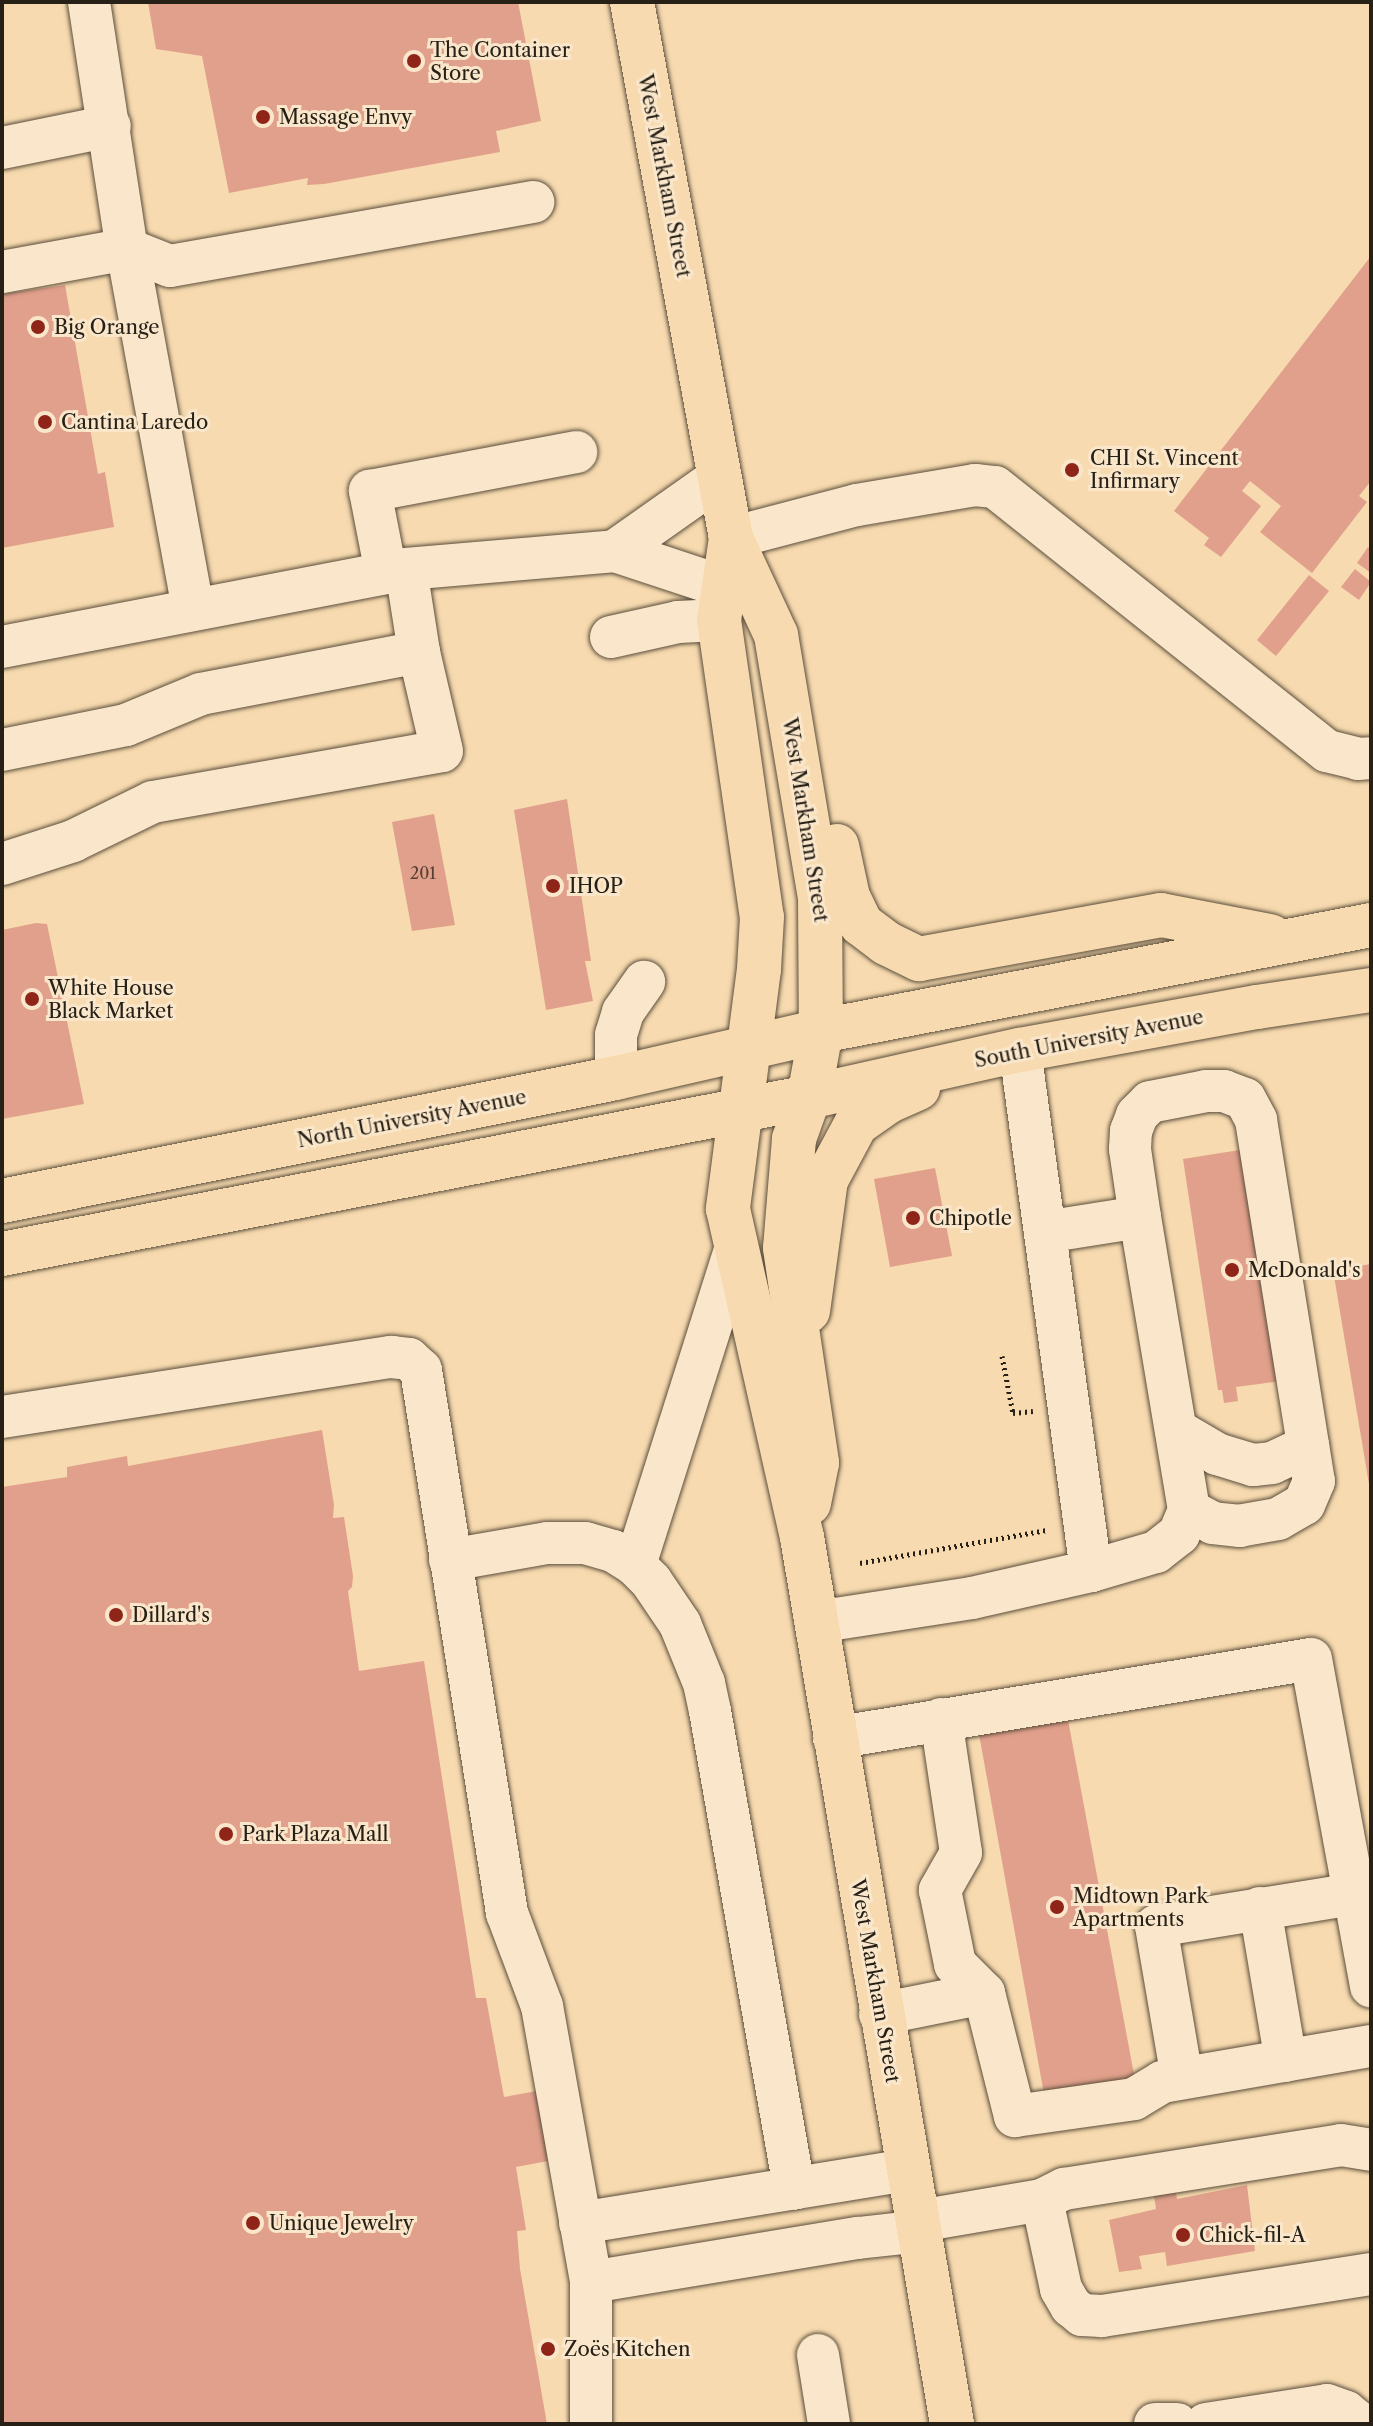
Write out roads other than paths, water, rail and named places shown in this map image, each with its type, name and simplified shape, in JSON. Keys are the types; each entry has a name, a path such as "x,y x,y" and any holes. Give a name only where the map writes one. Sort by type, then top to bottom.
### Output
{"main road":[{"name":"West Markham Street","path":"632,2 731,538 776,635 820,898 821,1031 809,1097 794,1139 786,1208 785,1248 817,1463 802,1537"},
{"name":"West Markham Street","path":"731,538 721,604 762,917 750,1049 728,1209 802,1537 880,2014 921,2233 952,2424"},
{"path":"776,635 806,695 848,897 861,924 886,943 919,959 1161,915 1292,941"},
{"path":"821,1031 1371,925"},
{"name":"South University Avenue","path":"809,1097 1003,1054 1371,990"},
{"name":"North University Avenue","path":"2,1201 616,1078 821,1031"},
{"path":"801,1358 826,1180 856,1124 887,1102 1003,1054"},
{"path":"2,1254 809,1097"}],"lane":[{"path":"89,2 127,249 193,609"},
{"path":"2,148 110,126"},
{"path":"2,272 127,249 170,266 533,202"},
{"path":"2,864 73,841 153,802 442,751 419,652 370,491 576,452"},
{"path":"2,647 396,571 615,551 720,477"},
{"path":"731,538 857,505 975,485 995,487 1327,751 1358,759 1371,758"},
{"path":"615,551 721,604"},
{"path":"611,637 678,622 721,604"},
{"path":"2,750 126,725 201,694 419,652"},
{"path":"616,1078 616,1035 623,1012 644,982"},
{"path":"1003,1054 1045,1232 1091,1571"},
{"path":"816,1622 972,1598 1091,1571 1168,1545 1179,1534 1189,1510 1130,1149 1137,1115 1150,1102 1206,1091 1224,1091 1245,1099 1256,1120 1314,1481 1304,1504 1278,1519 1240,1526 1213,1523 1189,1510"},
{"path":"1045,1232 1140,1217"},
{"path":"635,1565 735,1249"},
{"path":"2,1417 391,1357 409,1359 421,1370 507,1913 542,2006 591,2282 591,2424"},
{"path":"1176,1430 1217,1454 1253,1465 1272,1463 1308,1446"},
{"path":"450,1560 547,1543 585,1543 613,1551 635,1565 651,1581 680,1624 704,1683 794,2189"},
{"path":"834,1738 1311,1659 1371,1987"},
{"path":"941,1719 961,1853 940,1890 955,1964 984,1993 1015,2116 1134,2099 1162,2082 1371,2046"},
{"path":"1182,2078 1156,1926 1354,1894"},
{"path":"1260,1908 1286,2061"},
{"path":"880,2014 984,1993"},
{"path":"591,2282 858,2238 921,2233 1043,2214 1064,2189 1341,2145 1371,2150"},
{"path":"580,2223 909,2170"},
{"path":"1043,2214 1061,2289 1071,2306 1082,2315 1102,2316 1371,2274"},
{"path":"818,2355 829,2424"},
{"path":"1206,2424 1327,2405 1346,2412 1361,2424"}],"place":[{"name":"The Container Store","path":"414,61"},
{"name":"Massage Envy","path":"263,117"},
{"name":"Big Orange","path":"38,327"},
{"name":"Cantina Laredo","path":"45,422"},
{"name":"CHI St. Vincent Infirmary","path":"1072,470"},
{"name":"IHOP","path":"553,886"},
{"name":"White House Black Market","path":"32,999"},
{"name":"Chipotle","path":"913,1218"},
{"name":"McDonald's","path":"1232,1270"},
{"name":"Dillard's","path":"116,1615"},
{"name":"Park Plaza Mall","path":"226,1834"},
{"name":"Midtown Park Apartments","path":"1057,1907"},
{"name":"Unique Jewelry","path":"253,2223"},
{"name":"Chick-fil-A","path":"1183,2235"},
{"name":"Zoës Kitchen","path":"548,2349"}]}
